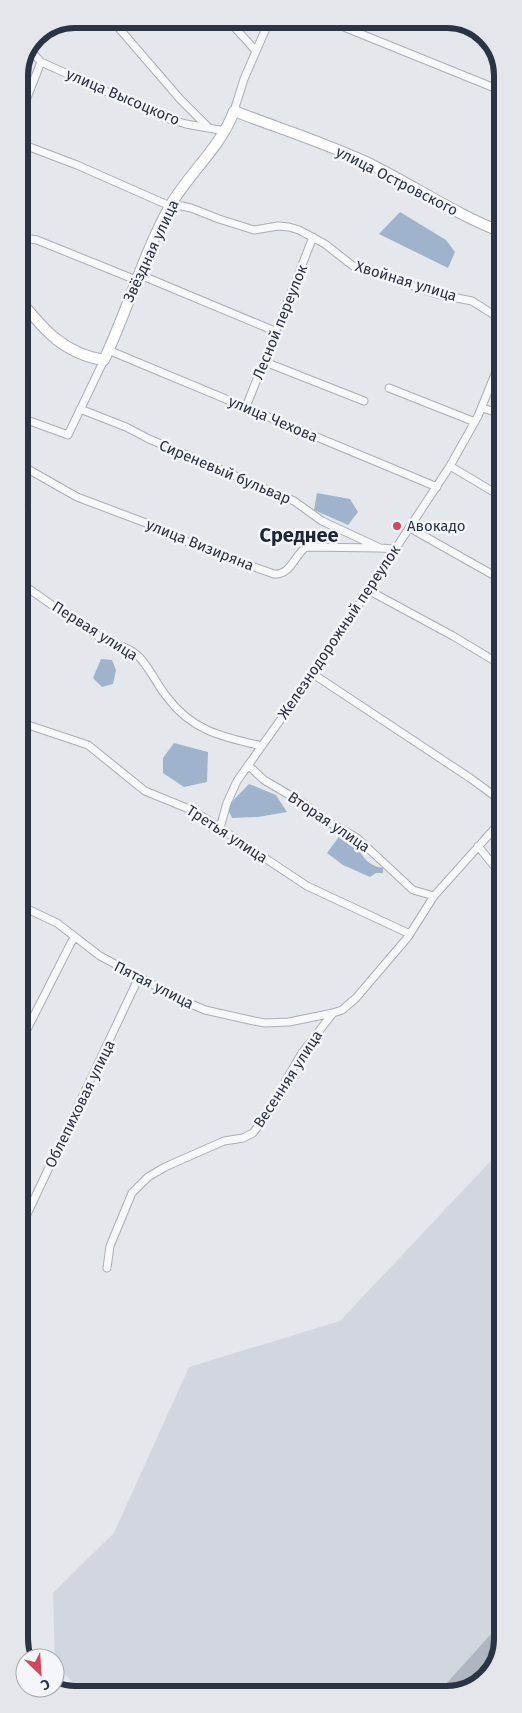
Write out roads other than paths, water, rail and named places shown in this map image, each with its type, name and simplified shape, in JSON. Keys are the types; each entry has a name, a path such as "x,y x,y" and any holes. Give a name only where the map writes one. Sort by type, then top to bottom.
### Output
{"street":[{"path":"118,28 180,100 208,127"},
{"path":"235,28 256,51"},
{"name":"Звёздная улица","path":"28,420 68,434 106,355 152,241 182,186 224,131 234,111 240,91 266,28"},
{"path":"346,28 494,88"},
{"name":"улица Высоцкого","path":"33,53 41,62 174,121 224,131"},
{"path":"28,95 41,62"},
{"name":"улица Островского","path":"234,111 304,136 361,160 455,211 494,228"},
{"name":"Хвойная улица","path":"28,146 77,165 170,206 191,208 254,230 278,226 289,227 314,237 353,266 437,294 472,301 494,315"},
{"name":"Лесной переулок","path":"246,407 314,237"},
{"path":"28,240 37,240 137,277 277,332"},
{"path":"28,310 43,327 62,344 80,354 106,355"},
{"name":"улица Чехова","path":"106,355 246,407 437,487"},
{"path":"265,362 364,401"},
{"name":"Железнодорожный переулок","path":"220,828 231,791 313,674 437,487 475,422 494,377"},
{"path":"389,388 475,422"},
{"path":"482,408 494,412"},
{"name":"Сиреневый бульвар","path":"80,409 126,427 158,444 294,501 316,517 380,548 395,549"},
{"path":"450,466 494,492"},
{"name":"улица Визиряна","path":"28,469 77,497 146,523 202,550 274,574 286,572 306,547 380,548"},
{"path":"410,528 494,575"},
{"name":"Первая улица","path":"28,588 95,634 134,653 144,663 166,697 175,707 201,728 212,734 262,746"},
{"path":"368,590 453,636 494,661"},
{"path":"313,674 494,795"},
{"name":"Третья улица","path":"28,725 88,745 145,791 185,806 307,886 410,934"},
{"name":"Вторая улица","path":"248,765 264,780 357,838 413,890 434,896"},
{"path":"434,896 494,829"},
{"path":"478,846 494,866"},
{"name":"Весенняя улица","path":"107,1268 110,1246 132,1193 148,1177 165,1166 224,1141 248,1136 253,1133 258,1128 305,1048 333,1013 342,1010 356,998 410,934 434,896"},
{"name":"Пятая улица","path":"28,909 57,923 100,956 194,1006 254,1021 272,1023 289,1022 333,1013"},
{"path":"28,1029 74,936"},
{"name":"Облепиховая улица","path":"28,1212 139,977"}],"water":[{"path":"400,212 446,240 455,252 448,268 379,234"},
{"path":"317,493 350,499 358,512 348,525 314,510"},
{"path":"101,659 112,660 116,670 113,684 102,687 93,678"},
{"path":"174,743 208,752 207,782 184,787 163,773 163,758"},
{"path":"249,784 276,795 287,812 258,817 232,818 227,807"},
{"path":"341,834 357,844 363,857 370,863 383,868 383,873 376,873 370,877 343,865 327,853"}],"place":[{"name":"Авокадо","path":"397,526"}],"district":[{"name":"Среднее","path":"299,535"}]}
